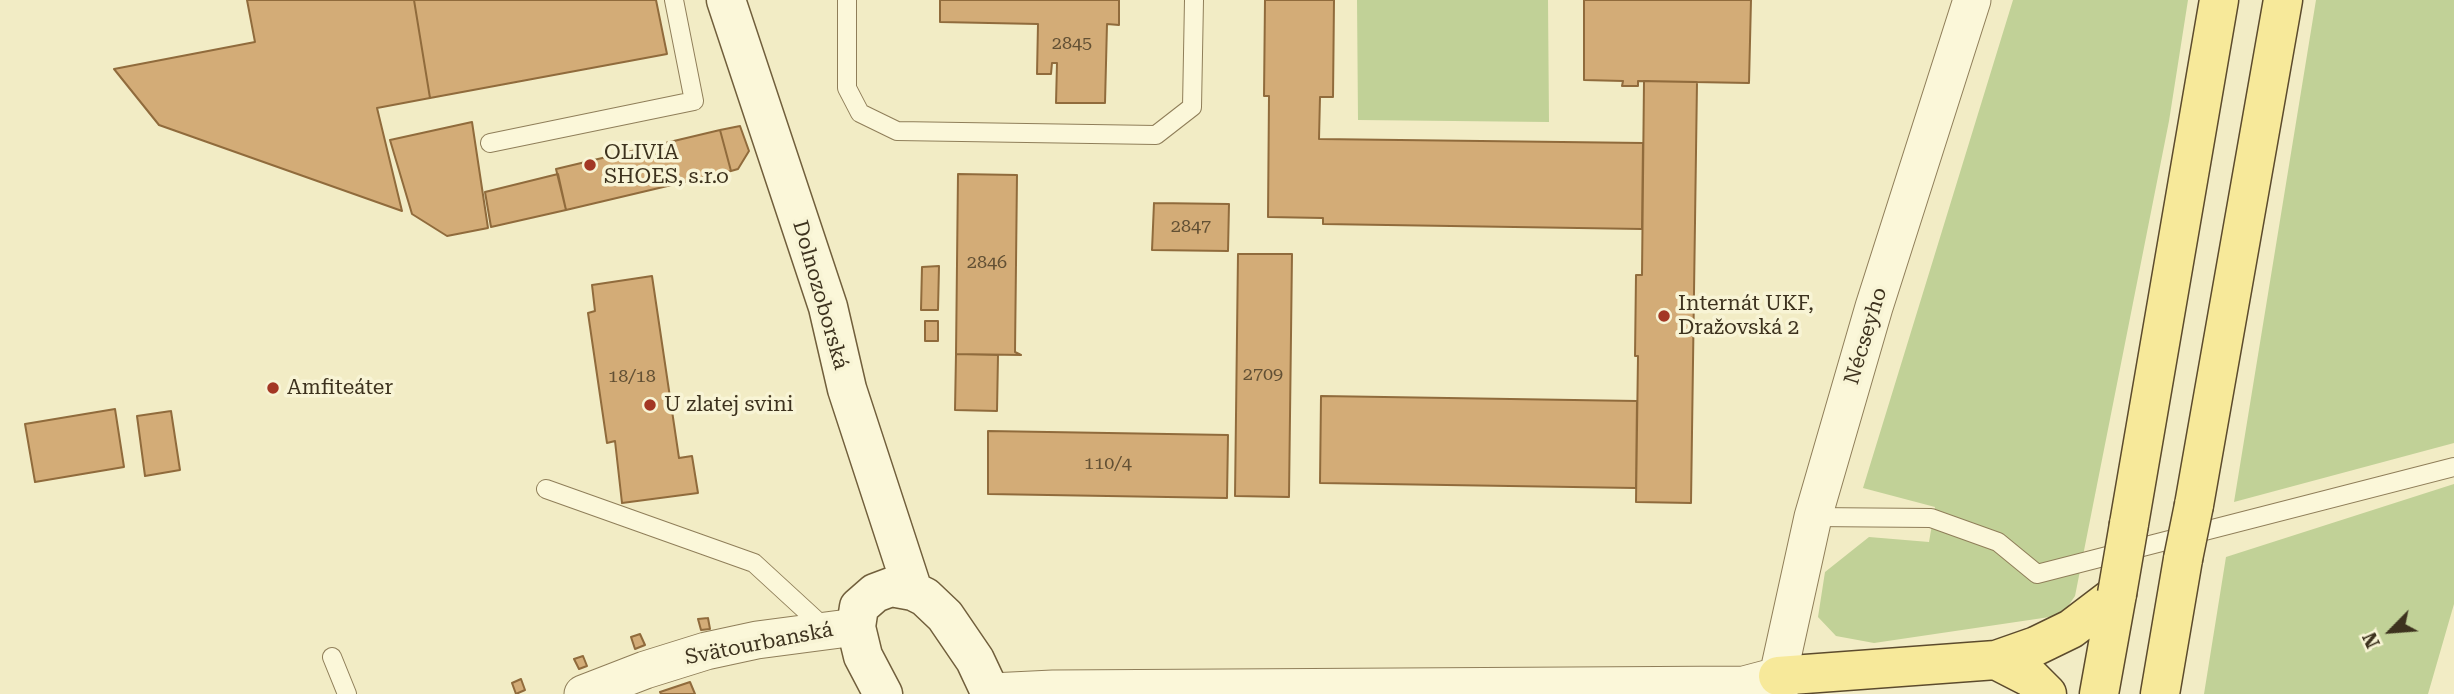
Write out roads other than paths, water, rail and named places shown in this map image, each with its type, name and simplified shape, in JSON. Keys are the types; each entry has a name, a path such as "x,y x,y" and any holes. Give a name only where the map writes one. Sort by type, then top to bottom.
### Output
{"main road":[{"path":"2099,694 2219,0"},
{"path":"2160,694 2283,0"},
{"path":"1779,685 1996,660 2036,646 2071,629 2117,594"},
{"path":"1996,660 2031,678 2047,694"}],"street":[{"name":"Dolnozoborská","path":"726,0 828,307 847,389 913,591"},
{"name":"Nécseyho","path":"1779,685 1813,517 1874,307 1972,0"},
{"path":"883,694 863,656 842,629 859,607 875,593 891,587 913,591 925,597 945,616 975,660 991,693 1053,689 1779,685"},
{"name":"Svätourbanská","path":"583,694 645,670 706,651 842,629"}],"lane":[{"path":"490,143 694,101 674,0"},
{"path":"847,0 846,88 860,113 897,131 1157,135 1192,107 1194,0"},
{"path":"1813,517 1931,518 1998,542 2037,574 2454,467"},
{"path":"546,489 754,563 842,629"},
{"path":"332,657 348,694"}],"place":[{"name":"OLIVIA SHOES, s.r.o","path":"590,165"},
{"name":"Internát UKF, Dražovská 2","path":"1664,316"},
{"name":"Amfiteáter","path":"273,388"},
{"name":"U zlatej svini","path":"650,405"}]}
